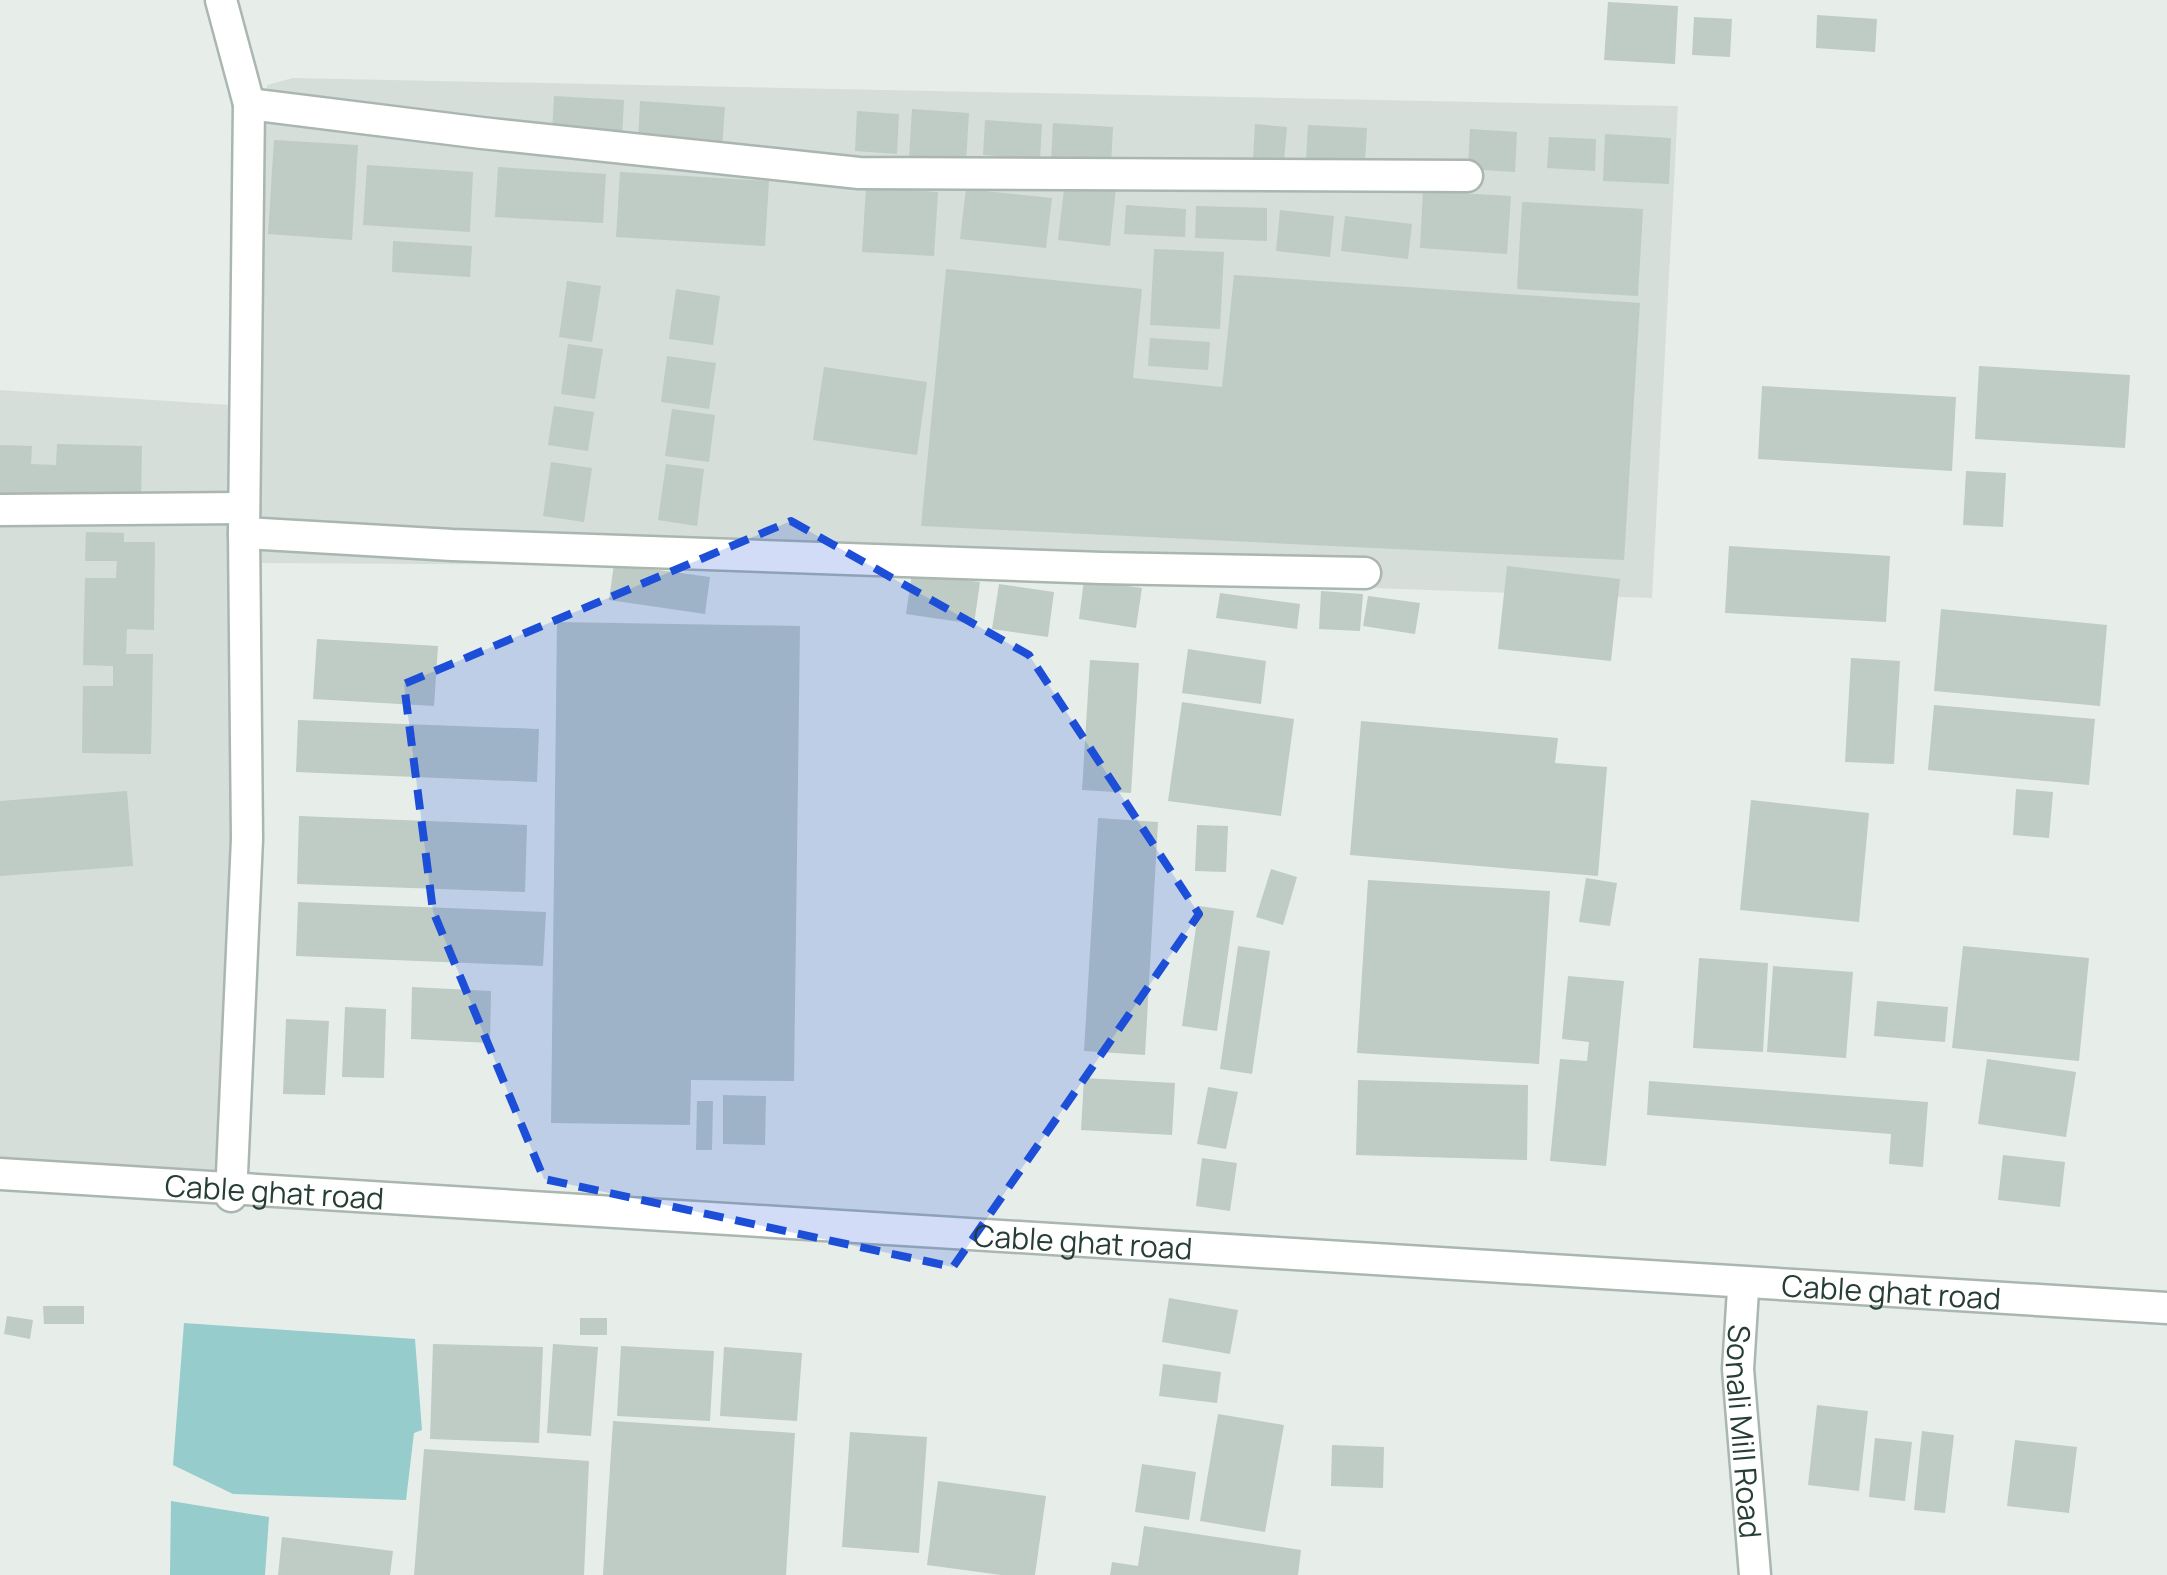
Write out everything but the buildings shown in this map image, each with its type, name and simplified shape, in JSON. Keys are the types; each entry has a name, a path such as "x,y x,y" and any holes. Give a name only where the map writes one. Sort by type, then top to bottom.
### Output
{"street":[{"path":"222,0 249,104 244,520 246,839 231,1191"},
{"path":"249,104 859,174 1467,176"},
{"path":"0,510 244,520 452,545 1365,574"},
{"name":"Cable ghat road","path":"0,1174 2167,1317"},
{"name":"Cable ghat road","path":"0,1184 231,1191 2167,1308"},
{"name":"Sonali Mill Road","path":"1743,1290 1738,1370 1755,1575"}],"highlighted area":[{"path":"791,521 1029,655 1199,914 953,1267 544,1179 433,911 404,684"}],"shaded area":[{"path":"293,78 1678,106 1652,598 757,566 257,563 267,85"},
{"path":"0,390 245,406 231,1186 0,1174"}],"water":[{"path":"184,1323 415,1339 422,1430 414,1433 406,1500 233,1494 173,1465"},
{"path":"171,1501 269,1517 265,1575 170,1575"}]}
